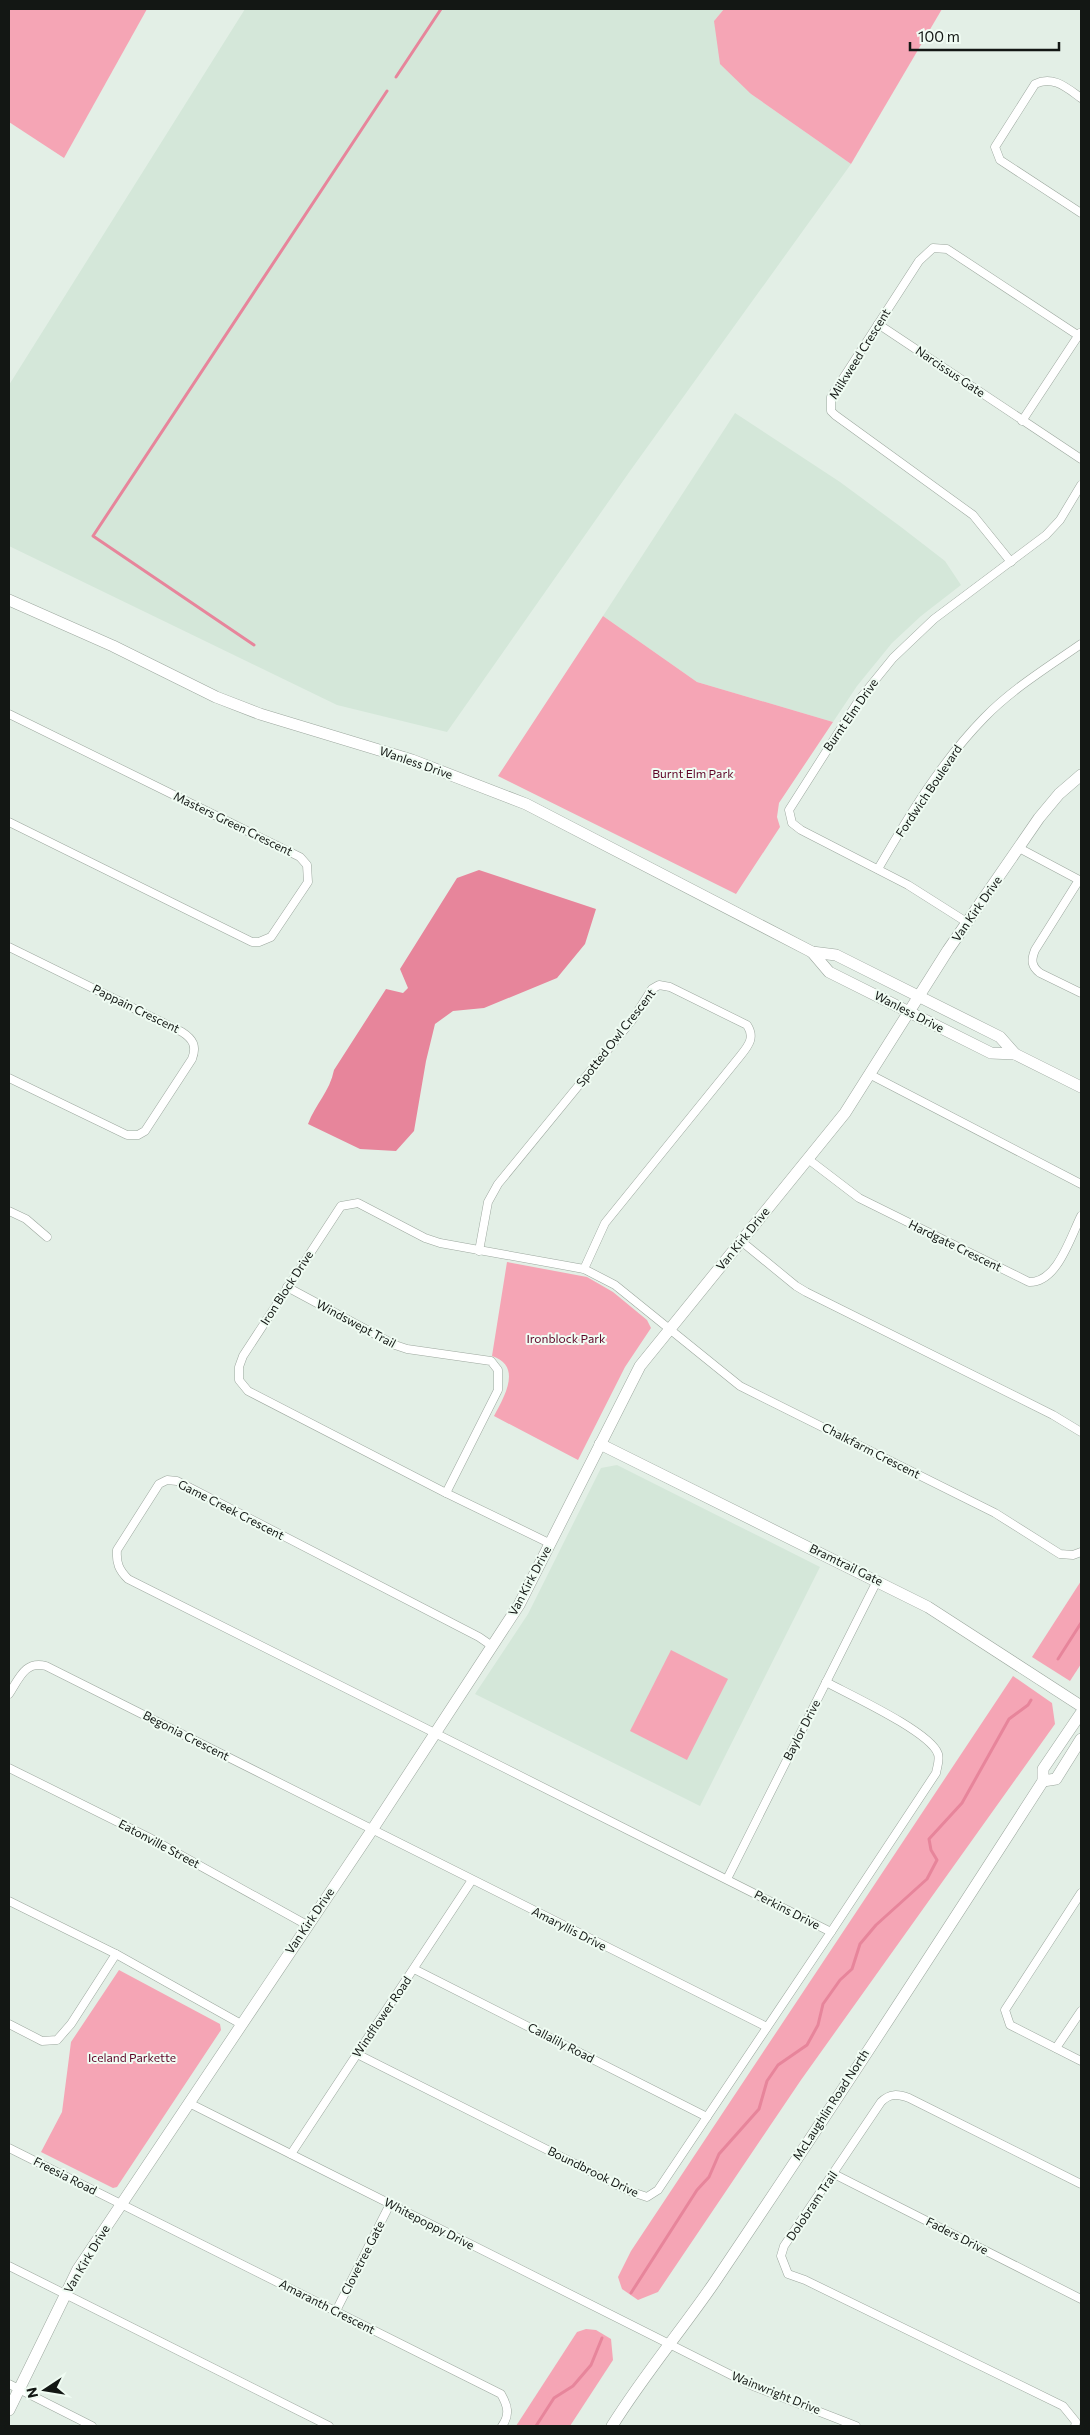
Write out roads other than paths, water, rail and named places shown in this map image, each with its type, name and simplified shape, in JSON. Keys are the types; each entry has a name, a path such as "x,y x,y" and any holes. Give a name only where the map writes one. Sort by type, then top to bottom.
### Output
{"street":[{"path":"1081,98 1052,80 1042,80 1035,84 995,147 1000,160 1081,213"},
{"name":"Milkweed Crescent","path":"1011,562 982,523 973,515 831,411 831,397 924,255 933,248 942,248 1080,334"},
{"name":"Narcissus Gate","path":"878,324 1081,459"},
{"path":"1022,421 1080,334"},
{"name":"Burnt Elm Drive","path":"968,923 908,884 796,827 790,819 789,810 791,804 859,700 893,658 934,619 1011,562 1054,527 1081,485"},
{"name":"Wanless Drive","path":"9,600 113,646 216,697 260,714 412,760 526,804 812,952 836,955 1000,1037 1015,1054 1081,1086"},
{"name":"Fordwich Boulevard","path":"878,869 944,766 970,733 1009,695 1081,644"},
{"name":"Masters Green Crescent","path":"9,714 300,857 307,866 308,882 271,937 259,942 252,942 9,822"},
{"name":"Van Kirk Drive","path":"9,2410 14,2387 78,2269 372,1830 518,1605 633,1377 669,1329 845,1113 908,1012 1049,804 1081,775"},
{"path":"1019,848 1080,881 1035,950 1032,961 1035,970 1081,993"},
{"name":"Pappain Crescent","path":"9,947 182,1032 194,1042 195,1051 192,1059 145,1131 138,1136 127,1135 9,1078"},
{"name":"Wanless Drive","path":"812,952 829,972 908,1012 991,1053 1015,1054"},
{"name":"Spotted Owl Crescent","path":"479,1251 488,1202 498,1184 633,1019 648,993 659,985 670,986 746,1025 751,1032 751,1040 745,1050 605,1223 584,1269"},
{"path":"869,1074 1081,1184"},
{"name":"Hardgate Crescent","path":"808,1159 859,1198 1029,1282 1043,1280 1054,1270 1081,1216"},
{"name":"Iron Block Drive","path":"550,1543 446,1493 248,1391 239,1380 239,1367 243,1356 336,1211 345,1204 352,1203 366,1206 426,1238 479,1251 584,1269 615,1285 669,1329"},
{"path":"9,1211 26,1219 47,1237"},
{"path":"741,1241 806,1292 1053,1415 1081,1432"},
{"name":"Windswept Trail","path":"287,1287 395,1345 407,1349 490,1361 498,1370 498,1390 446,1493"},
{"name":"Chalkfarm Crescent","path":"669,1329 740,1386 994,1513 1060,1554 1073,1555 1081,1552"},
{"name":"Bramtrail Gate","path":"600,1444 948,1618 1081,1706"},
{"name":"Game Creek Crescent","path":"435,1733 128,1579 120,1572 117,1550 159,1484 167,1480 177,1481 492,1646"},
{"name":"Baylor Drive","path":"727,1879 877,1581"},
{"name":"Begonia Crescent","path":"9,1694 26,1668 37,1664 46,1666 372,1830"},
{"name":"Perkins Drive","path":"435,1733 831,1932 936,1773 938,1754 932,1744 885,1712 826,1682"},
{"name":"McLaughlin Road North","path":"612,2426 713,2283 1043,1780 1043,1769 1081,1714"},
{"name":"McLaughlin Road North","path":"1043,1780 1056,1779 1081,1739"},
{"name":"Eatonville Street","path":"9,1768 148,1837 307,1925"},
{"name":"Amaryllis Drive","path":"372,1830 767,2028"},
{"name":"Windflower Road","path":"291,2154 472,1880"},
{"path":"1081,1893 1005,2010 1010,2025 1081,2061"},
{"path":"9,1900 116,1954 241,2024"},
{"name":"Boundbrook Drive","path":"357,2054 643,2196 649,2196 658,2190 831,1932"},
{"path":"9,2024 42,2041 57,2040 70,2024 116,1954"},
{"name":"Callalily Road","path":"414,1969 707,2117"},
{"path":"1056,2048 1081,2011"},
{"name":"Dolobram Trail","path":"1075,2426 1076,2422 1063,2406 805,2280 788,2274 781,2256 784,2246 881,2102 890,2096 900,2094 1081,2184"},
{"name":"Whitepoppy Drive","path":"189,2103 669,2344"},
{"name":"Freesia Road","path":"9,2148 121,2204"},
{"name":"Faders Drive","path":"834,2174 1081,2299"},
{"name":"Amaranth Crescent","path":"121,2204 501,2394 506,2401 508,2414 502,2426"},
{"name":"Clovetree Gate","path":"336,2311 390,2204"},
{"path":"9,2266 329,2426"},
{"name":"Wainwright Drive","path":"669,2344 753,2386 856,2426"},
{"path":"14,2387 92,2426"}],"waterway":[{"path":"396,77 441,9"},
{"path":"254,645 93,536 387,91"},
{"path":"1058,1659 1081,1623"},
{"path":"631,2293 697,2190 709,2177 719,2154 759,2109 767,2081 778,2065 807,2045 818,2025 823,2004 840,1980 852,1969 860,1944 876,1925 927,1879 937,1860 931,1850 929,1839 962,1803 1009,1719 1028,1705 1031,1700"},
{"path":"536,2426 554,2398 573,2386 591,2365 602,2338"}],"park label":[{"name":"Burnt Elm Park","path":"693,774"},
{"name":"Ironblock Park","path":"566,1339"},
{"name":"Iceland Parkette","path":"132,2058"}]}
